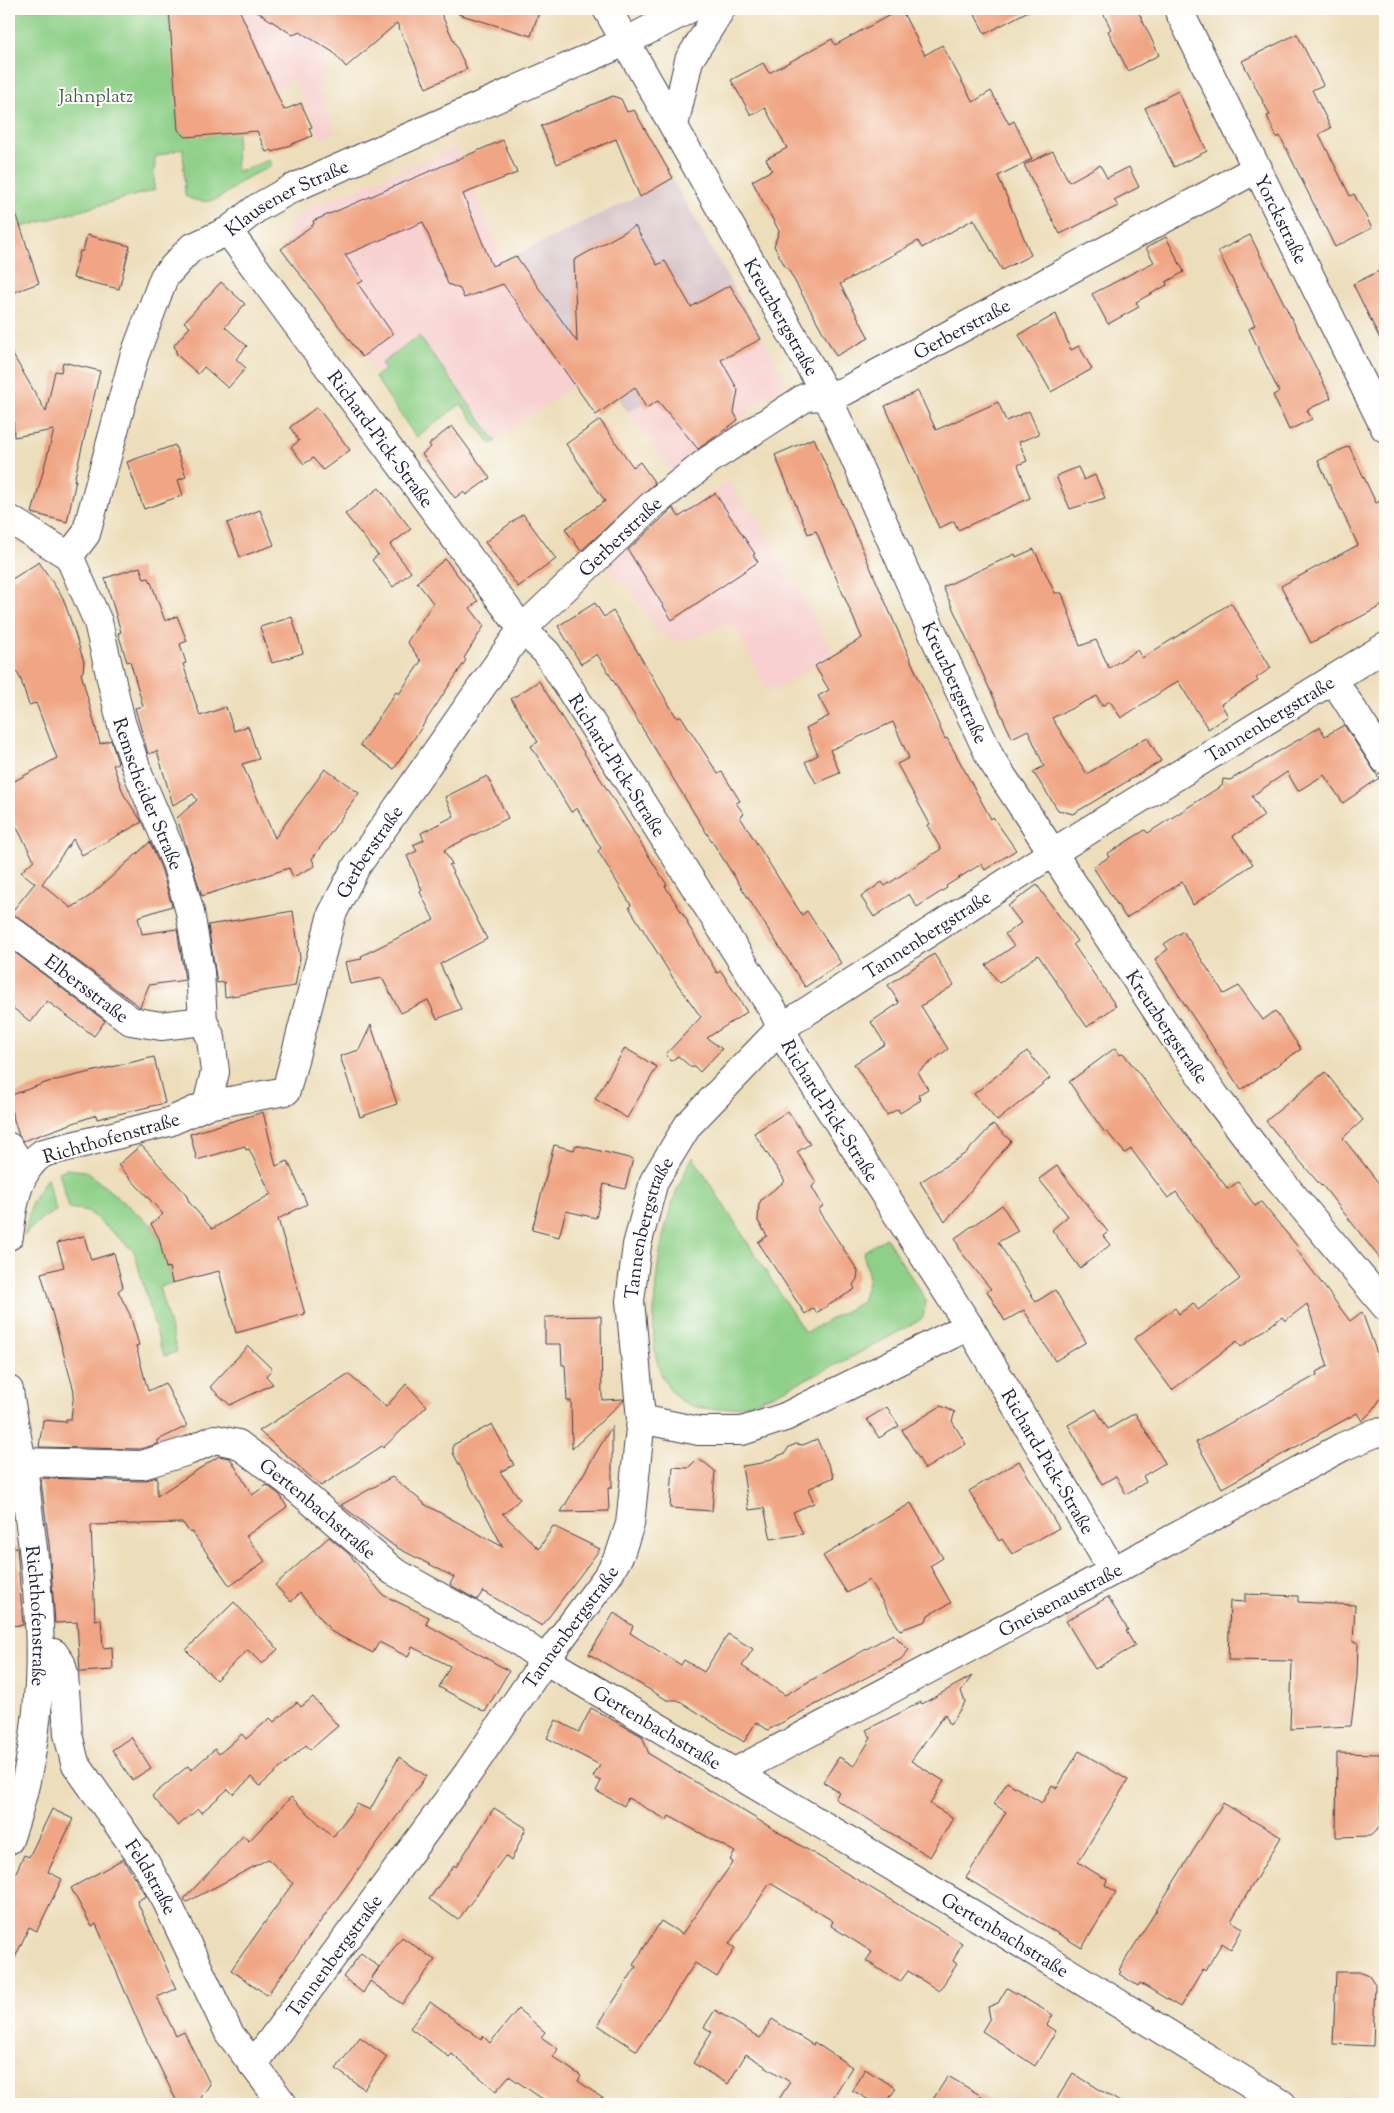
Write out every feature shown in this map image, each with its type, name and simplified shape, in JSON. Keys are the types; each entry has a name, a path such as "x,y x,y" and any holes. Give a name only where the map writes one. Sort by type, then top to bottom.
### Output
{"street":[{"name":"Kreuzbergstraße","path":"607,9 827,396 928,625 991,759 1216,1097 1276,1175 1385,1306"},
{"name":"Klausener Straße","path":"69,556 86,534 134,357 164,277 191,248 228,230 257,208 291,189 625,42 689,9"},
{"path":"674,126 689,60 721,9"},
{"name":"Yorckstraße","path":"1178,9 1385,428"},
{"name":"Gerberstraße","path":"207,1105 286,1091 332,914 356,867 522,628 652,505 702,466 806,397 827,396 845,391 1258,168"},
{"name":"Richard-Pick-Straße","path":"228,230 522,628 552,660 768,1002 791,1049 969,1326 1113,1571"},
{"path":"9,519 69,556"},
{"name":"Remscheider Straße","path":"69,556 98,622 121,722 139,776 176,863 190,912 200,972 203,1021 211,1038 215,1072 207,1105"},
{"name":"Tannenbergstraße","path":"253,2065 468,1773 545,1660 609,1574 620,1554 630,1524 641,1418 630,1301 637,1245 654,1181 688,1125 781,1028 1052,853 1385,647"},
{"path":"1333,679 1385,760"},
{"name":"Elbersstraße","path":"9,928 132,1021 161,1026 203,1021"},
{"name":"Richthofenstraße","path":"9,1236 15,1199 17,1170 32,1160 44,1153 169,1122 207,1105"},
{"path":"9,1147 17,1170"},
{"path":"641,1418 699,1431 742,1431 786,1417 969,1326"},
{"name":"Richthofenstraße","path":"9,1390 22,1462 37,1579 41,1651 40,1698 31,1763 21,1806 9,1840"},
{"name":"Gneisenaustraße","path":"734,1772 1342,1447 1376,1433 1385,1432"},
{"name":"Gertenbachstraße","path":"22,1462 142,1465 188,1451 215,1439 238,1444 289,1482 393,1571 517,1640 545,1660 1009,1936 1282,2104"},
{"name":"Feldstraße","path":"41,1651 54,1653 61,1663 64,1674 68,1734 75,1763 146,1864 167,1902 229,2033 283,2104"}],"shaded area":[{"path":"228,9 380,9 338,45 326,71 320,96 336,132 321,138 294,80 236,106"},
{"path":"456,147 503,261 491,267 574,385 491,444 461,404 423,432 291,263 286,245 287,234 291,224 303,211"},
{"path":"671,177 762,338 628,412 604,379 581,394 491,267 640,195"},
{"path":"762,338 787,383 671,471 628,412"},
{"path":"728,481 749,512 752,510 783,564 786,562 833,654 769,693 732,623 680,642 657,632 627,585 605,570 613,563 612,559"}],"green space":[{"name":"Jahnplatz","path":"9,9 228,9 238,132 236,151 237,172 269,160 272,166 247,178 219,198 212,201 196,200 185,196 183,148 155,157 154,190 19,228 9,200"},
{"path":"419,336 496,441 491,444 461,404 416,437 375,377 385,369 381,364"},
{"path":"693,1157 805,1333 862,1302 869,1278 863,1252 886,1238 926,1300 923,1318 833,1366 762,1399 731,1408 710,1409 699,1408 679,1399 664,1380 657,1362 654,1333 655,1293 660,1252 669,1213"},
{"path":"66,1169 86,1171 151,1225 161,1243 173,1283 159,1287 177,1352 165,1356 161,1348 134,1251 88,1211 69,1208 59,1172"},
{"path":"47,1178 56,1211 41,1219 24,1236 32,1202"}],"building":[{"path":"169,9 239,9 284,110 301,103 312,127 309,128 312,136 273,152 272,150 266,152 257,131 186,137 178,130"},
{"path":"253,9 439,9 467,69 426,88 397,23 346,67 333,52 300,32 293,35"},
{"path":"459,9 540,9 531,36 458,14"},
{"path":"901,9 925,55 942,45 973,102 991,91 1009,124 1014,121 1032,159 998,176 1031,255 1002,270 974,219 922,248 918,241 840,284 869,338 836,356 774,246 779,231 752,181 772,170 766,159 787,148 765,108 751,115 731,80 763,63 769,73 832,39 835,45"},
{"path":"972,9 1032,9 985,34"},
{"path":"1101,9 1137,9 1159,55 1128,71 1108,31 1111,29"},
{"path":"1297,34 1323,85 1312,90 1331,128 1319,134 1350,196 1354,194 1372,228 1335,247 1280,136 1277,138 1267,116 1270,115 1242,61"},
{"path":"1178,91 1207,151 1174,167 1145,108"},
{"path":"613,96 621,99 627,112 634,110 673,178 640,197 616,139 557,164 541,126"},
{"path":"503,140 517,173 463,194 492,266 516,256 577,342 574,260 635,226 657,265 665,261 691,307 730,285 761,339 721,360 738,390 734,412 738,420 698,449 658,401 646,408 635,387 596,415 503,284 464,298 460,289 448,284 423,222 345,255 363,281 358,284 393,334 362,357 281,249 314,224 313,221"},
{"path":"1053,151 1069,182 1100,165 1107,178 1129,167 1139,187 1114,200 1118,206 1060,234 1024,165"},
{"path":"13,204 39,283 9,294 9,205"},
{"path":"87,235 130,246 119,289 73,278 80,251 83,251"},
{"path":"1250,235 1331,398 1307,410 1312,419 1289,430 1273,395 1279,392 1249,329 1255,325 1218,251"},
{"path":"1166,237 1184,272 1166,282 1167,285 1136,302 1139,307 1108,324 1092,294 1154,262 1146,248"},
{"path":"1385,268 1385,349 1353,284"},
{"path":"221,282 245,304 225,327 247,346 236,359 246,368 228,388 204,367 198,374 177,355 174,345 190,327 184,322"},
{"path":"1056,314 1071,350 1079,346 1092,369 1051,392 1019,335"},
{"path":"9,348 46,412 55,371 61,372 63,362 100,371 74,481 76,480 67,522 32,513 54,430 14,437 13,412 9,415"},
{"path":"918,391 936,430 998,402 1006,421 1029,411 1039,434 1019,442 1027,461 1018,465 1030,498 958,530 954,521 939,528 885,406"},
{"path":"317,407 350,450 323,470 313,458 304,464 291,447 299,441 290,427"},
{"path":"600,420 633,467 640,462 655,483 581,551 565,529 605,501 566,444"},
{"path":"452,426 490,478 466,495 463,492 455,498 422,454 431,447 429,444"},
{"path":"814,438 945,739 947,738 991,819 993,817 1016,850 985,870 981,864 917,907 909,894 874,917 861,897 882,882 885,886 941,849 927,825 930,824 897,764 909,758 893,722 830,750 840,773 816,783 805,762 818,755 806,728 829,716 818,696 829,690 815,666 862,638 816,531 808,534 775,455"},
{"path":"175,445 186,477 178,480 183,495 144,509 127,462"},
{"path":"1349,446 1376,503 1385,499 1385,604 1311,643 1281,586 1358,545 1318,461"},
{"path":"1078,467 1084,480 1095,475 1105,498 1070,509 1056,476"},
{"path":"379,488 411,529 390,545 411,572 393,587 372,560 378,555 345,514"},
{"path":"715,493 755,554 753,555 758,562 672,620 628,550 673,508 679,517"},
{"path":"260,510 274,545 240,557 227,523"},
{"path":"523,514 556,559 518,587 485,542"},
{"path":"1034,549 1055,593 1062,593 1080,646 1096,640 1109,668 1137,650 1142,658 1231,603 1271,668 1256,678 1258,681 1221,704 1228,716 1208,729 1178,681 1121,718 1110,701 1102,706 1097,696 1052,718 1087,774 1147,737 1161,761 1073,814 1058,810 1033,772 1044,766 1028,730 1012,738 943,587 1015,554 1016,557"},
{"path":"445,559 478,601 470,608 484,626 464,658 466,660 394,769 360,745 396,692 399,694 421,661 407,642 433,603 417,582"},
{"path":"39,562 63,598 72,624 84,662 83,672 81,673 100,744 111,740 118,763 113,765 124,795 142,822 82,855 73,839 42,884 71,908 90,896 150,842 161,868 172,906 138,917 142,934 177,929 185,980 149,985 140,1007 18,917 10,914 35,883 21,872 34,860 9,813 9,784 57,758 36,703 29,705 21,680 9,656 9,581"},
{"path":"140,567 144,579 149,578 165,621 177,616 187,641 180,644 186,663 183,664 200,716 226,707 234,731 248,726 259,759 242,764 275,838 325,769 359,793 312,859 315,866 293,877 289,868 202,896 177,818 197,800 193,794 173,805 157,751 148,754 135,708 143,706 130,661 127,662 118,633 121,632 105,578"},
{"path":"595,603 604,617 613,611 677,718 681,716 718,774 722,772 740,801 736,803 744,814 740,817 802,915 807,911 841,963 805,987 699,821 597,654 581,664 558,626"},
{"path":"292,617 303,653 272,663 260,627"},
{"path":"539,681 667,885 665,886 717,973 721,971 747,1012 707,1038 722,1049 700,1072 678,1056 671,1061 666,1054 701,1017 673,978 629,907 631,905 598,851 601,848 577,808 571,812 531,746 538,742 511,699"},
{"path":"1344,725 1379,778 1343,803 1324,775 1298,791 1287,772 1252,796 1264,816 1233,836 1253,864 1193,905 1182,882 1126,918 1093,867 1109,857 1107,854 1145,830 1148,833 1222,786 1223,779 1230,780 1320,727 1325,736"},
{"path":"487,776 508,818 444,850 452,864 449,865 487,939 440,964 461,1009 437,1019 428,1000 401,1013 382,978 350,984 345,962 362,959 361,956 434,920 420,892 422,890 407,856 417,851 413,845 424,840 421,833 454,816 445,797"},
{"path":"1037,885 1077,941 1073,944 1116,1006 1087,1027 1038,955 999,983 986,965 1014,946 1005,934 1021,923 1008,906"},
{"path":"293,911 300,958 295,986 225,997 224,982 217,983 208,925"},
{"path":"1183,931 1224,994 1239,986 1263,1020 1275,1011 1301,1049 1241,1090 1155,959 1168,949 1164,944"},
{"path":"9,948 105,1021 94,1036 47,1001 31,1022 9,1005"},
{"path":"934,954 954,985 921,1006 948,1049 918,1072 928,1089 918,1095 921,1100 900,1113 898,1109 887,1115 854,1064 885,1044 871,1022 899,1003 888,985"},
{"path":"371,1025 397,1104 360,1117 340,1056 359,1050"},
{"path":"625,1048 657,1067 627,1118 595,1099"},
{"path":"1115,1048 1120,1055 1123,1053 1228,1189 1238,1182 1255,1206 1261,1202 1298,1247 1296,1249 1350,1321 1362,1312 1383,1370 1384,1384 1381,1398 1362,1421 1357,1413 1222,1488 1196,1442 1317,1375 1316,1372 1328,1366 1307,1304 1285,1321 1282,1317 1241,1347 1237,1341 1172,1390 1134,1339 1175,1308 1179,1314 1193,1303 1198,1310 1240,1279 1176,1192 1168,1198 1131,1149 1125,1153 1107,1132 1105,1133 1069,1082"},
{"path":"1027,1051 1050,1078 997,1121 974,1094"},
{"path":"154,1057 165,1103 97,1119 96,1115 23,1141 19,1136 9,1104 9,1096 48,1082"},
{"path":"1325,1072 1363,1120 1343,1138 1385,1191 1385,1265 1322,1185 1266,1121"},
{"path":"788,1111 810,1144 797,1152 816,1182 812,1187 823,1206 818,1210 858,1271 857,1279 853,1285 855,1289 816,1313 814,1308 805,1314 758,1242 767,1236 758,1221 759,1204 762,1199 785,1181 754,1133"},
{"path":"263,1112 276,1166 288,1161 307,1204 278,1219 305,1314 236,1333 219,1271 172,1283 169,1267 166,1268 159,1238 151,1224 163,1214 118,1165 141,1145 186,1194 189,1202 212,1229 271,1194 249,1149 246,1150 245,1146 197,1160 190,1134"},
{"path":"993,1124 1011,1141 945,1222 920,1182 966,1153"},
{"path":"554,1145 574,1150 576,1145 633,1159 625,1189 604,1184 596,1218 566,1211 559,1237 532,1230"},
{"path":"1057,1166 1108,1232 1103,1236 1110,1245 1080,1268 1052,1230 1068,1216 1039,1179"},
{"path":"1002,1205 1018,1231 998,1242 1036,1302 1055,1290 1086,1342 1055,1361 1024,1310 1005,1321 987,1291 991,1289 961,1252 955,1238"},
{"path":"84,1236 91,1260 114,1253 123,1287 118,1291 130,1315 139,1345 136,1346 148,1391 165,1383 187,1426 158,1440 158,1444 140,1449 39,1447 43,1420 66,1422 66,1419 71,1419 74,1391 41,1273 64,1267 57,1243"},
{"path":"601,1316 602,1400 624,1400 572,1449 571,1401 567,1401 565,1365 562,1365 561,1344 545,1344 545,1317"},
{"path":"248,1346 272,1369 266,1376 273,1384 230,1405 210,1387"},
{"path":"348,1374 386,1407 406,1384 427,1406 383,1448 382,1446 321,1486 259,1431"},
{"path":"941,1406 955,1412 952,1421 966,1444 925,1469 902,1430"},
{"path":"887,1407 899,1426 879,1438 867,1419"},
{"path":"1096,1409 1108,1429 1135,1413 1165,1463 1143,1476 1146,1482 1126,1494 1116,1476 1102,1484 1068,1425"},
{"path":"492,1424 514,1465 500,1472 520,1499 505,1513 502,1513 539,1549 553,1526 600,1549 542,1626 483,1591 477,1600 454,1587 450,1584 454,1577 394,1546 341,1505 392,1477 424,1504 503,1547 453,1453 453,1445"},
{"path":"612,1426 612,1488 608,1488 609,1511 561,1512"},
{"path":"817,1439 834,1477 808,1489 814,1503 793,1512 803,1534 771,1539 764,1508 749,1510 742,1466 762,1463 785,1453 789,1447 796,1444 803,1445"},
{"path":"219,1456 230,1458 252,1495 267,1485 280,1495 287,1507 246,1536 265,1561 230,1586 192,1532 190,1533 183,1523 91,1525 95,1620 101,1619 103,1648 112,1647 113,1670 80,1672 77,1622 55,1623 49,1544 41,1481 43,1478 142,1481 157,1477 157,1496"},
{"path":"697,1459 715,1471 712,1511 670,1508 673,1467 688,1468"},
{"path":"1019,1461 1059,1528 1012,1554 1002,1539 999,1541 969,1491"},
{"path":"911,1503 943,1558 930,1566 951,1603 928,1615 926,1621 900,1630 869,1580 847,1593 823,1556"},
{"path":"329,1537 349,1554 383,1595 429,1617 426,1624 509,1671 485,1712 439,1687 450,1666 412,1647 408,1657 379,1642 373,1653 332,1632 300,1593 291,1602 275,1585"},
{"path":"17,1547 23,1625 9,1626 9,1548"},
{"path":"1245,1594 1298,1596 1298,1602 1355,1605 1353,1642 1358,1642 1357,1677 1351,1726 1290,1729 1292,1661 1228,1660 1230,1601 1245,1602"},
{"path":"1108,1597 1128,1630 1126,1631 1135,1646 1095,1669 1066,1621"},
{"path":"234,1602 278,1649 262,1664 248,1650 216,1680 186,1650"},
{"path":"614,1613 633,1626 630,1633 681,1665 684,1660 704,1672 728,1634 753,1649 742,1666 785,1695 893,1634 909,1650 901,1659 768,1730 756,1722 744,1742 678,1700 667,1700 589,1654"},
{"path":"972,1676 961,1691 965,1702 950,1725 945,1714 911,1761 944,1781 930,1804 953,1818 930,1857 835,1799 839,1792 823,1782 839,1757 854,1766 871,1738 866,1730 921,1702 922,1704"},
{"path":"313,1697 338,1726 310,1750 306,1745 260,1786 252,1777 233,1794 228,1789 201,1813 198,1809 178,1826 152,1796 188,1766 191,1770 215,1749 219,1754 242,1734 246,1739 270,1718 274,1722 297,1702 301,1707"},
{"path":"591,1708 642,1736 649,1754 962,1943 953,1961 957,1964 939,1991 908,1971 900,1982 866,1961 872,1952 831,1926 833,1921 770,1883 729,1944 735,1948 717,1977 695,1963 637,2051 598,2025 636,1967 633,1965 661,1921 682,1934 733,1862 730,1860 735,1852 669,1816 667,1820 628,1798 624,1806 596,1791 601,1781 593,1777 600,1765 547,1738 556,1720 579,1732"},
{"path":"131,1737 151,1768 132,1780 112,1750"},
{"path":"1079,1751 1128,1780 1078,1862 1107,1880 1105,1885 1116,1892 1082,1948 966,1878 1006,1812 994,1804 1007,1782 1042,1803 1052,1785 1057,1788"},
{"path":"1337,1753 1380,1754 1381,1826 1370,1836 1336,1837"},
{"path":"399,1757 426,1776 267,1995 231,1970 293,1883 268,1859 187,1902 184,1899 243,1836 249,1841 291,1797 333,1837 357,1804 370,1810"},
{"path":"1223,1803 1281,1837 1231,1921 1243,1928 1231,1949 1222,1943 1205,1971 1203,1969 1180,2007 1140,1983 1138,1986 1119,1974 1121,1972 1119,1970"},
{"path":"494,1808 526,1828 511,1861 505,1856 458,1920 429,1899 454,1865 456,1867"},
{"path":"52,1809 73,1819 48,1872 62,1879 37,1931 29,1927 9,1971 9,1887 24,1855 29,1857"},
{"path":"123,1859 146,1896 137,1901 176,1989 157,1997 176,2036 184,2032 210,2084 197,2104 178,2104 143,2033 96,1924 92,1927 71,1888"},
{"path":"402,1937 435,1960 402,2004 370,1981 363,1993 343,1977 361,1953 379,1967 371,1979"},
{"path":"1336,1972 1362,1972 1369,1975 1375,1984 1373,2046 1333,2044"},
{"path":"1007,1988 1053,2015 1047,2025 1056,2031 1035,2066 982,2031 990,2018 988,2007 998,2003"},
{"path":"430,2002 481,2039 483,2036 490,2043 518,2009 545,2032 541,2037 558,2049 553,2057 581,2076 578,2081 611,2104 550,2104 509,2076 496,2091 452,2054 449,2057 410,2028"},
{"path":"715,2010 760,2038 772,2019 813,2045 814,2042 852,2067 829,2104 776,2104 790,2082 746,2054 728,2084 693,2063 712,2032 704,2027"},
{"path":"360,2037 387,2057 364,2089 336,2069"},
{"path":"865,2069 896,2088 886,2104 876,2104 852,2090"},
{"path":"1073,2073 1123,2104 1054,2104"},
{"path":"948,2076 995,2104 930,2104"}]}
